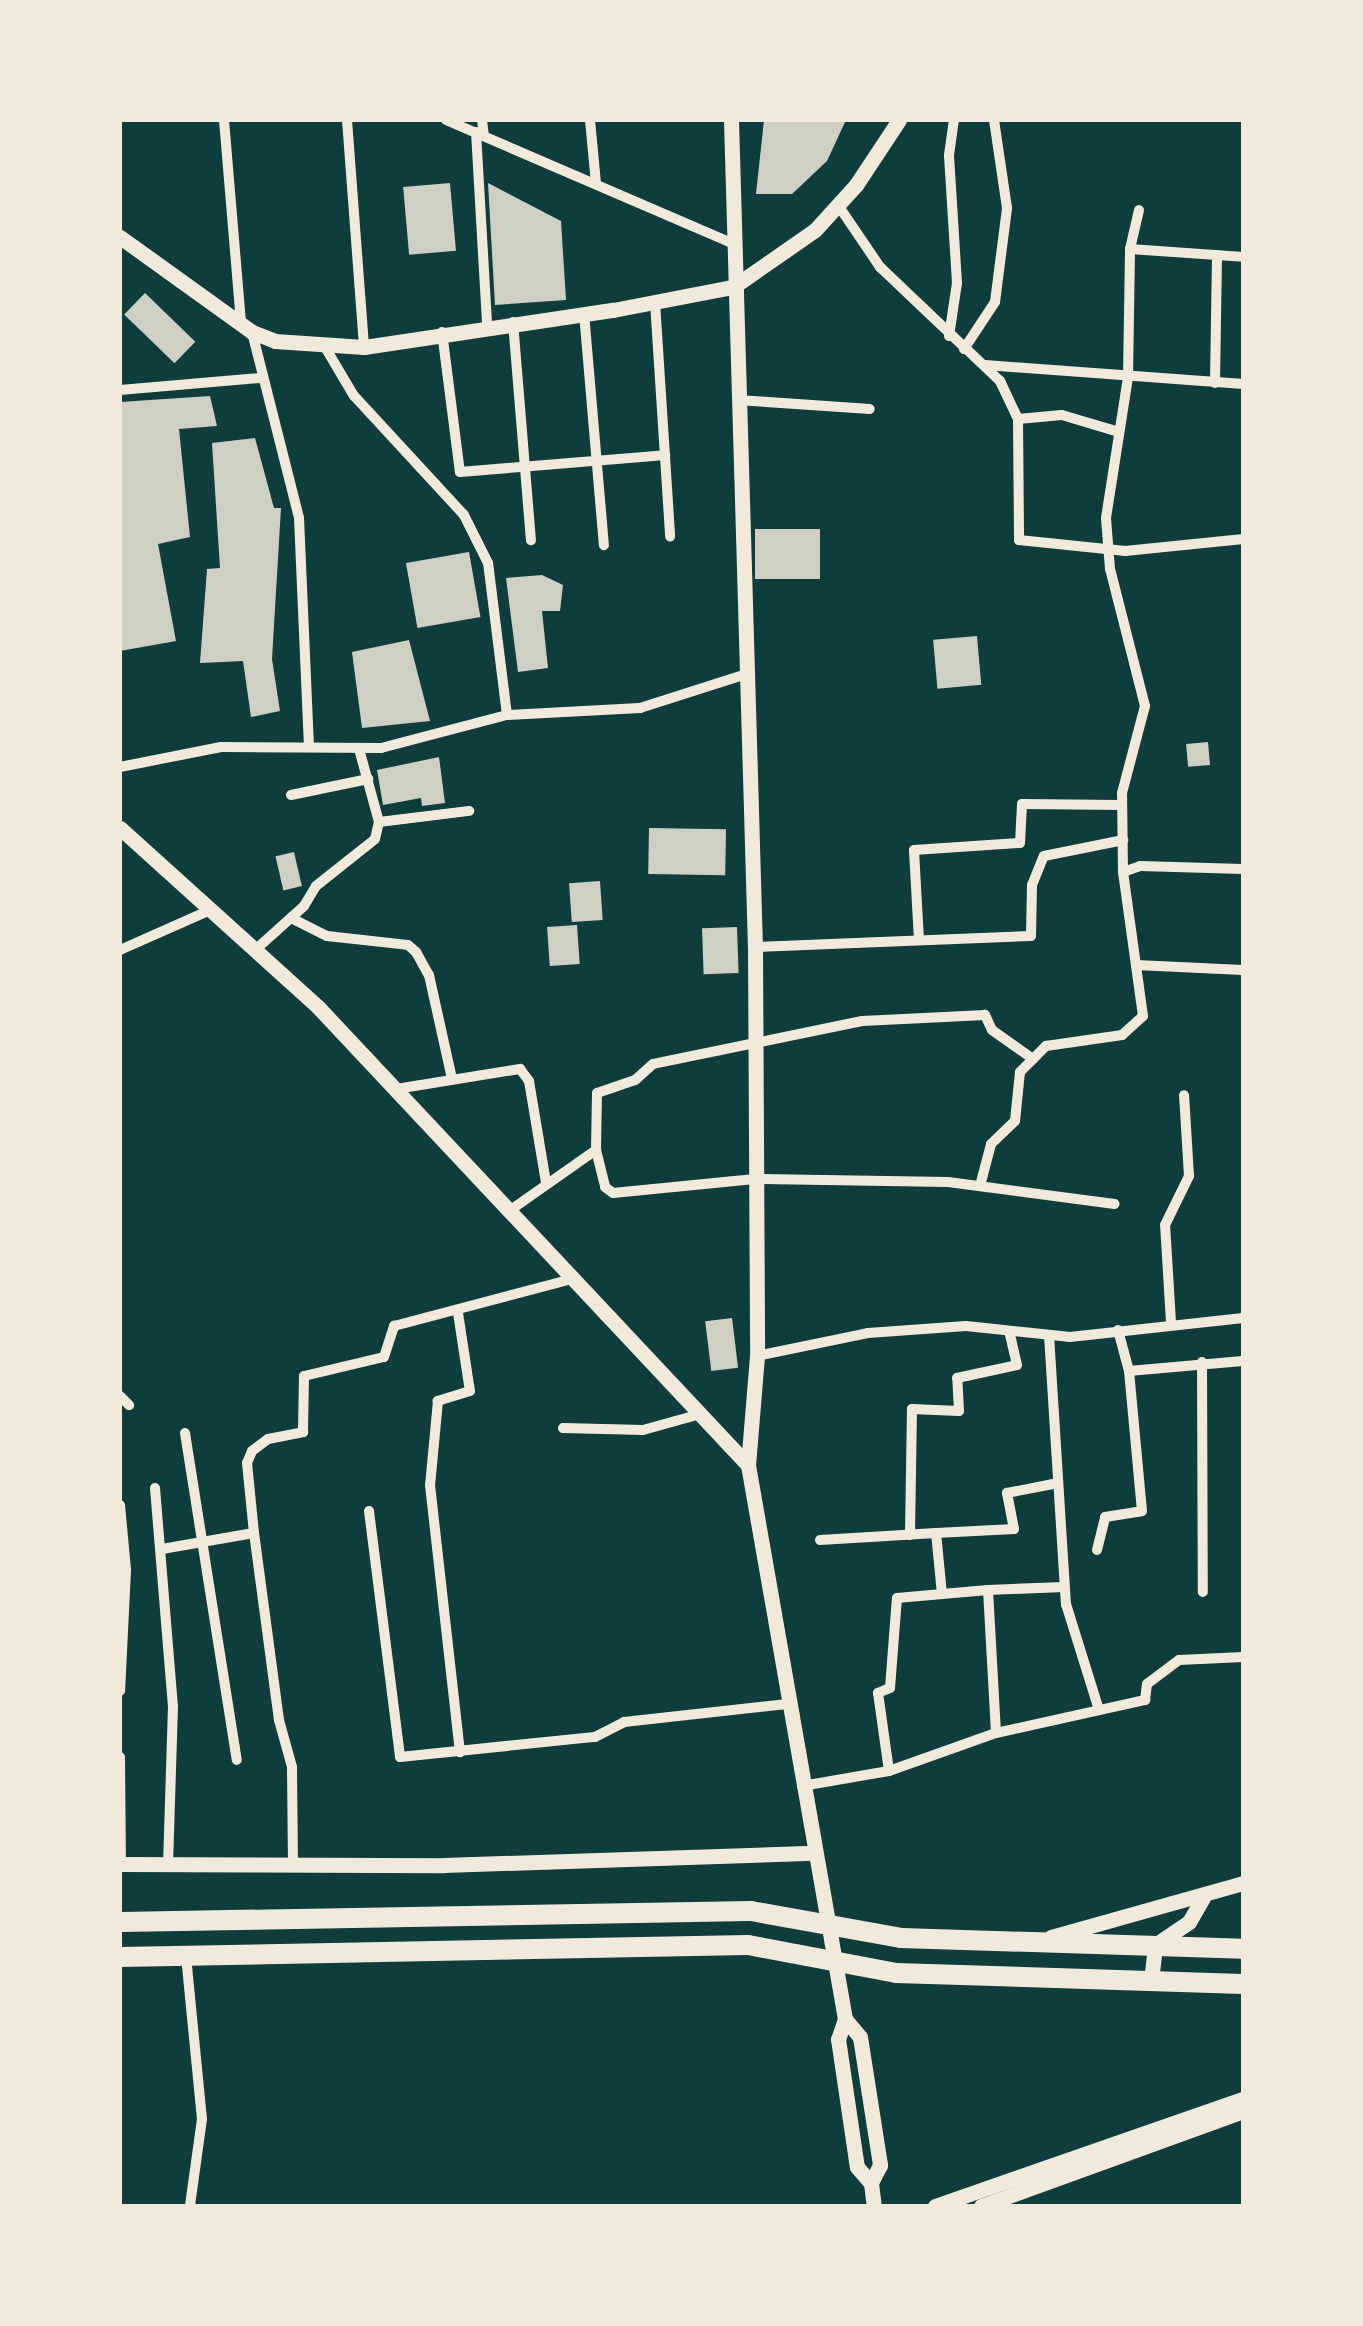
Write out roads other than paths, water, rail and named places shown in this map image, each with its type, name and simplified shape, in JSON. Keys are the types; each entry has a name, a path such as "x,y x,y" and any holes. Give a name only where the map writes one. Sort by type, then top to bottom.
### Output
{"main road":[{"path":"120,1922 751,1911 826,1920 901,1938 1243,1949"},
{"path":"120,1957 748,1945 834,1958 896,1974 1243,1984"}],"street":[{"path":"224,120 247,328 299,518 309,746"},
{"path":"347,120 364,346"},
{"path":"446,120 732,242"},
{"path":"482,120 487,325"},
{"path":"590,120 596,184"},
{"path":"731,120 732,287 751,672 755,946 756,1356 748,1465 786,1704 845,2019 860,2037 880,2165 871,2183 874,2206"},
{"path":"120,237 247,328 325,347 364,346 442,331 584,313 732,287 814,230 838,205 899,120"},
{"path":"949,336 957,283 949,154 954,120"},
{"path":"964,349 995,302 998,284 1007,208 994,120"},
{"path":"838,205 880,267 1000,381 1018,419 1019,540 1108,549 1176,550 1243,539"},
{"path":"980,1186 991,1144 1015,1120 1020,1072 1046,1046 1122,1036 1143,1016 1123,872 1122,805 1145,706 1108,549 1107,496 1128,378 1130,249 1138,210"},
{"path":"1130,249 1243,257"},
{"path":"1215,382 1217,255"},
{"path":"655,302 670,537"},
{"path":"584,313 604,545"},
{"path":"513,322 531,540"},
{"path":"442,331 455,467 464,472 665,455"},
{"path":"325,347 354,396 464,515 488,563 507,714"},
{"path":"982,364 1243,384"},
{"path":"120,390 260,378"},
{"path":"738,400 870,409"},
{"path":"1018,419 1062,415 1119,432"},
{"path":"120,767 221,747 358,749 417,741 507,714 640,708 751,672"},
{"path":"254,951 291,918 316,886 375,839 379,822 358,749"},
{"path":"292,795 368,779"},
{"path":"919,940 914,850 1020,843 1022,804 1122,805"},
{"path":"379,822 469,810"},
{"path":"122,833 254,951 396,1089 577,1278 697,1415 748,1465"},
{"path":"755,946 1031,936 1032,885 1044,856 1123,840"},
{"path":"1123,872 1140,866 1243,869"},
{"path":"120,950 208,911"},
{"path":"291,918 327,936 408,945 416,952 429,975 452,1079"},
{"path":"1136,965 1243,970"},
{"path":"1033,1059 992,1030 985,1016 862,1021 653,1064 635,1080 601,1090 596,1150 605,1186 613,1193 757,1179 980,1186 1115,1204"},
{"path":"396,1089 510,1068 526,1074 546,1183"},
{"path":"1172,1322 1165,1225 1189,1176 1184,1095"},
{"path":"512,1209 596,1150"},
{"path":"293,1865 292,1767 278,1720 247,1464 261,1443 303,1432 304,1376 379,1360 394,1326 458,1314 577,1278"},
{"path":"458,1314 470,1391 438,1401 430,1485 460,1752"},
{"path":"756,1356 868,1333 966,1326 1049,1335 1243,1318"},
{"path":"1097,1550 1105,1517 1142,1511 1129,1371 1118,1330"},
{"path":"910,1535 912,1409 959,1411 956,1378 1017,1366 1009,1331"},
{"path":"1049,1335 1064,1587 1098,1707"},
{"path":"1129,1371 1243,1361"},
{"path":"1202,1362 1203,1592"},
{"path":"120,1396 130,1405"},
{"path":"563,1428 643,1430 697,1415"},
{"path":"185,1433 237,1760"},
{"path":"820,1540 1014,1529 1007,1492 1058,1484"},
{"path":"155,1488 173,1706 168,1864"},
{"path":"120,1505 120,1691"},
{"path":"369,1511 398,1754 406,1758 595,1736 624,1722 786,1704"},
{"path":"162,1549 254,1533"},
{"path":"936,1534 942,1594"},
{"path":"889,1771 878,1693 890,1688 898,1598 1064,1587"},
{"path":"988,1590 996,1733"},
{"path":"802,1786 889,1771 996,1733 1067,1721 1098,1707 1145,1700 1147,1684 1179,1660 1243,1657"},
{"path":"120,1757 120,1864 293,1865 814,1853"},
{"path":"1042,1940 1203,1898 1243,1883"},
{"path":"1150,1980 1155,1945 1189,1922 1203,1898"},
{"path":"186,1956 202,2119 190,2206"},
{"path":"935,2206 1243,2099"},
{"path":"982,2206 1243,2111"}]}
